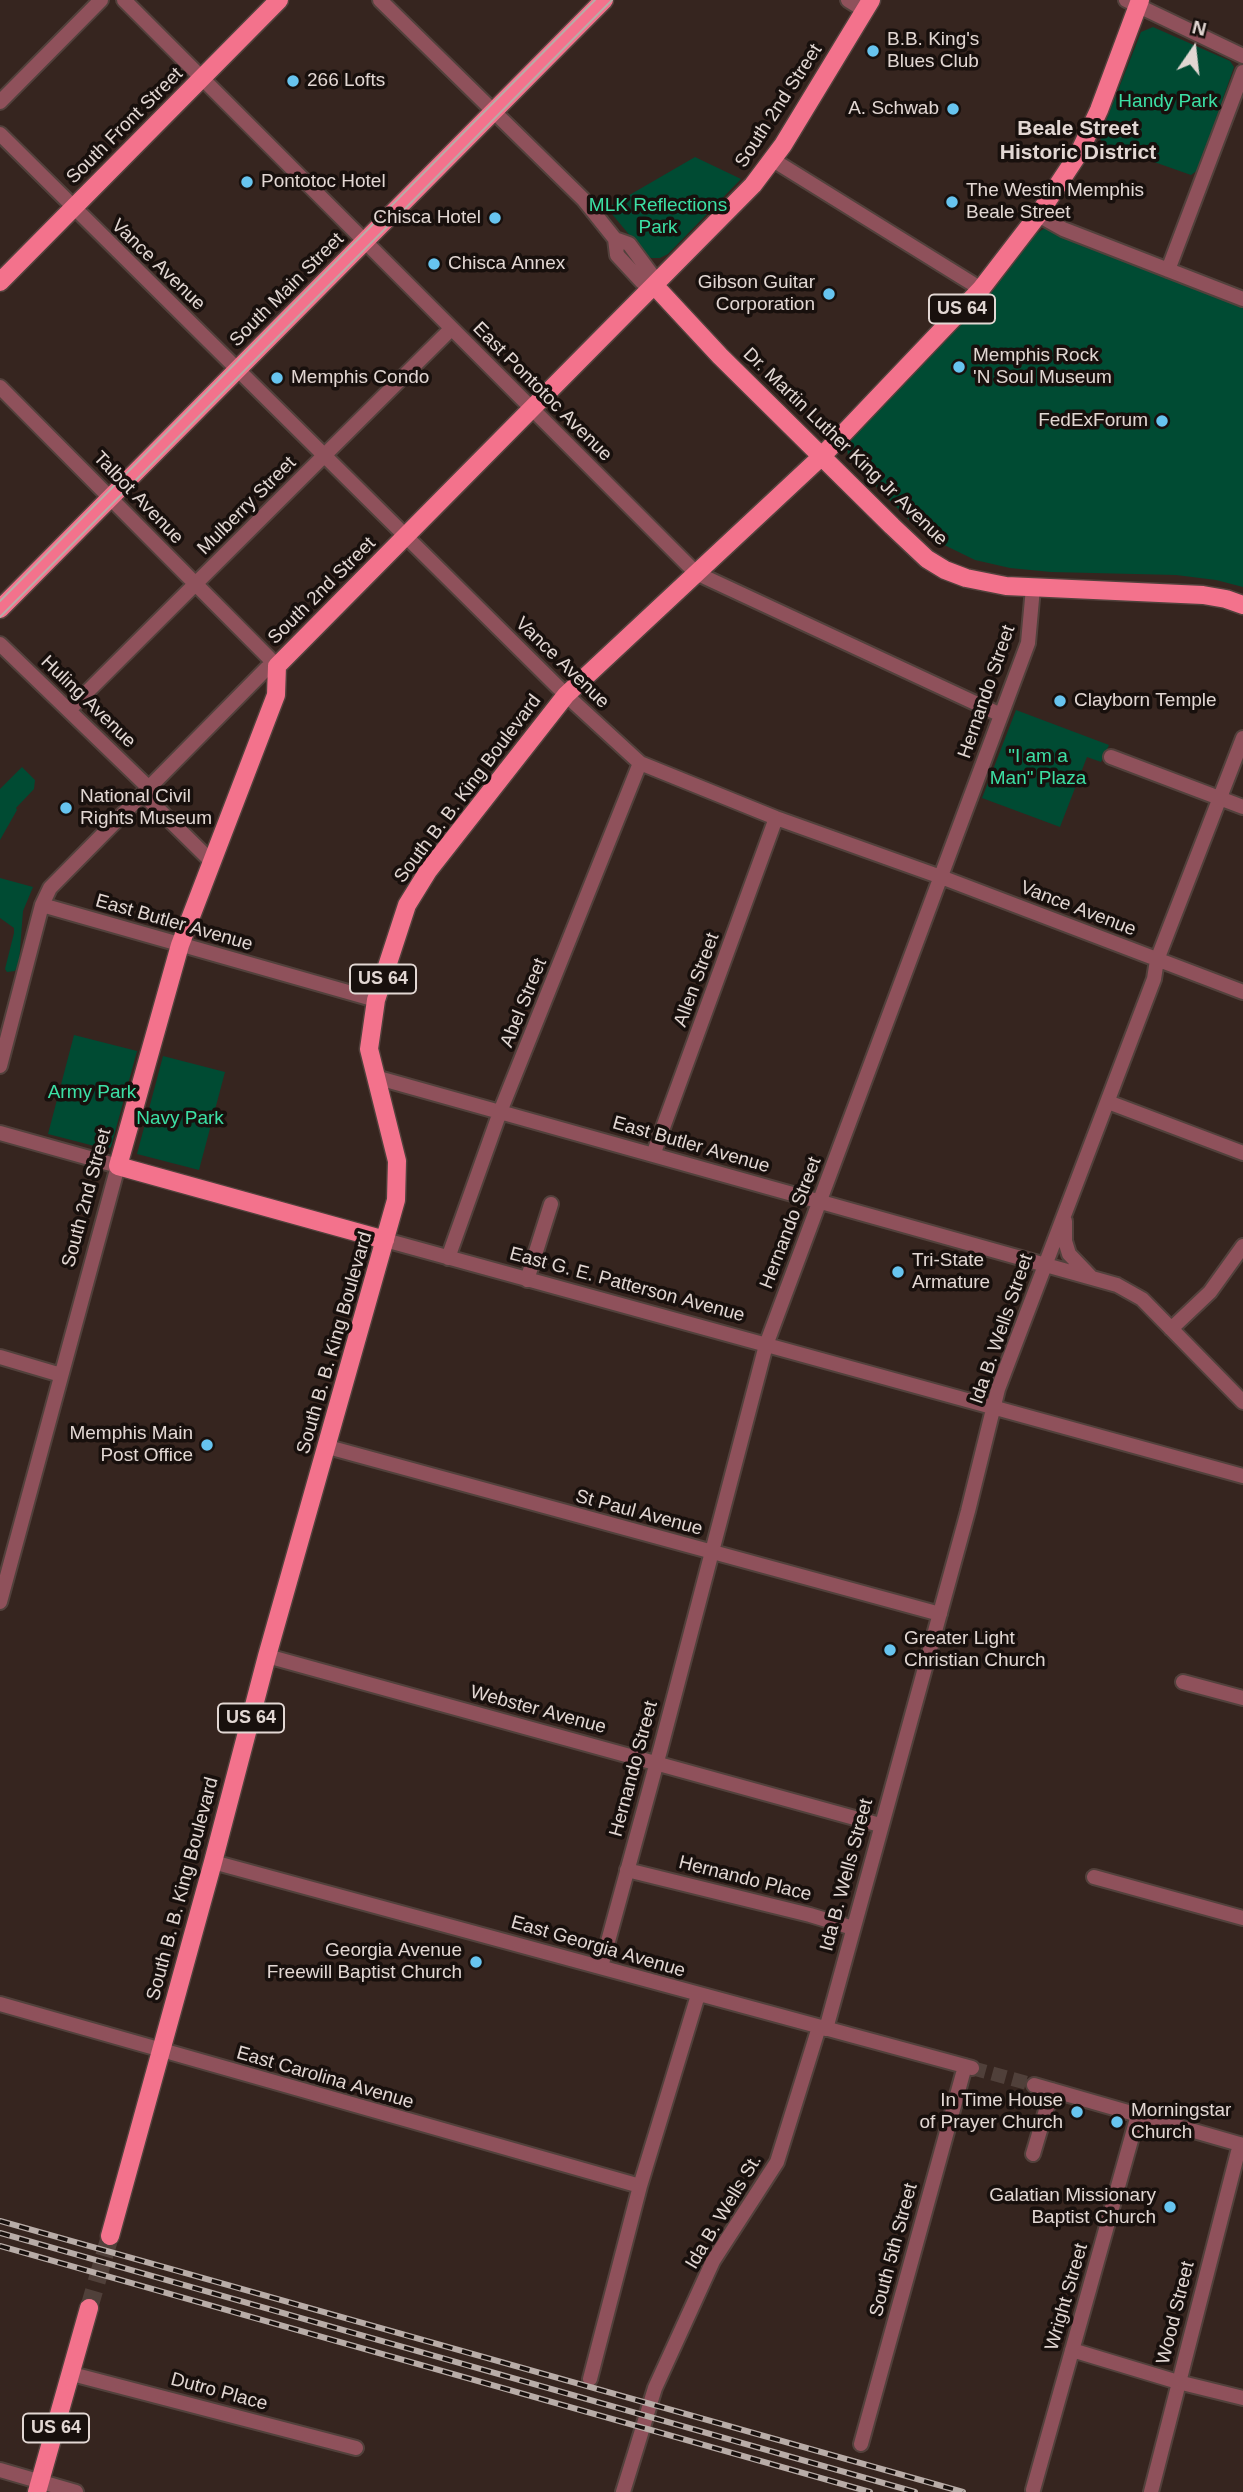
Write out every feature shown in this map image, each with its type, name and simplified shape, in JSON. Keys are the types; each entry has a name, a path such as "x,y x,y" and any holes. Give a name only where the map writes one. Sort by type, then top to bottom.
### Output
{"main road":[{"name":"South Front Street","path":"0,282 279,0"},
{"name":"South Main Street","path":"0,609 604,0"},
{"name":"South B. B. King Boulevard","path":"110,2236 302,1529 328,1447 396,1200 397,1161 369,1049 376,1000 400,921 428,871 566,695 822,456 981,289 1038,215 1083,146 1099,110 1135,2"},
{"name":"South 2nd Street","path":"118,1166 180,945 276,695 277,666 753,185 773,160 867,5"},
{"name":"Dr. Martin Luther King Jr Avenue","path":"654,285 720,356 927,559 945,570 966,578 1006,586 1203,595 1243,605"},
{"name":"East G. E. Patterson Avenue","path":"118,1166 385,1240"},
{"name":"US 64","path":"39,2487 89,2308"}],"street":[{"path":"0,102 102,0"},
{"name":"East Pontotoc Avenue","path":"124,0 696,573 1001,715"},
{"name":"Dr. Martin Luther King Jr Avenue","path":"380,0 583,199 615,239 617,255 642,282 654,285"},
{"path":"848,0 867,5"},
{"path":"1135,2 1243,56"},
{"path":"1168,270 1243,72"},
{"name":"Vance Avenue","path":"0,134 566,695 640,764 776,818 941,877 1243,992"},
{"path":"773,160 981,289"},
{"path":"1038,215 1063,229 1243,299"},
{"name":"Mulberry Street","path":"69,710 451,329"},
{"name":"Talbot Avenue","path":"0,387 277,666"},
{"name":"Hernando Street","path":"601,1967 766,1345 1028,643 1033,587"},
{"name":"Huling Avenue","path":"0,643 69,710 211,861"},
{"path":"0,1066 42,905 50,888 267,668 277,666"},
{"name":"Ida B. Wells Street","path":"822,2028 853,1928 940,1614 998,1389 1154,979 1157,960 1243,738"},
{"path":"1111,757 1243,807"},
{"name":"Abel Street","path":"447,1258 500,1112 640,764"},
{"name":"Allen Street","path":"653,1155 776,818"},
{"name":"East Butler Avenue","path":"42,905 376,1000"},
{"name":"East Butler Avenue","path":"375,1077 1117,1285 1142,1299 1243,1402"},
{"path":"1108,1102 1243,1153"},
{"name":"East G. E. Patterson Avenue","path":"0,1133 118,1166"},
{"name":"South 2nd Street","path":"0,1602 3,1582 118,1166"},
{"path":"527,1280 551,1204"},
{"path":"1065,1212 1065,1241 1069,1254 1091,1278"},
{"name":"East G. E. Patterson Avenue","path":"385,1240 1243,1476"},
{"path":"1171,1329 1210,1292 1243,1246"},
{"path":"0,1357 61,1375"},
{"name":"St Paul Avenue","path":"328,1447 940,1614"},
{"name":"Webster Avenue","path":"267,1656 880,1825"},
{"path":"1183,1682 1243,1698"},
{"name":"East Georgia Avenue","path":"213,1862 968,2067"},
{"name":"Hernando Place","path":"627,1870 853,1928"},
{"path":"1094,1878 1243,1918"},
{"path":"590,2379 640,2186 698,1995"},
{"name":"East Carolina Avenue","path":"0,2004 640,2186"},
{"name":"Ida B. Wells St.","path":"623,2492 655,2388 713,2261 777,2162 822,2028"},
{"name":"South 5th Street","path":"861,2444 968,2067"},
{"path":"1034,2085 1242,2144"},
{"path":"1033,2154 1052,2091"},
{"name":"Wright Street","path":"1033,2490 1138,2115"},
{"name":"Wood Street","path":"1151,2492 1242,2144"},
{"path":"1072,2350 1178,2382 1243,2398"},
{"name":"Dutro Place","path":"72,2374 356,2448"},
{"path":"0,2470 39,2487 76,2492"}],"green space":[{"name":"Handy Park","path":"1153,27 1230,61 1234,67 1198,170 1191,175 1101,141 1100,136 1141,32"},
{"name":"MLK Reflections Park","path":"695,157 741,179 668,254 651,258 607,208"},
{"path":"1045,228 1243,304 1243,587 1216,580 1176,575 1051,572 1010,568 975,560 934,540 916,527 848,458 847,444 851,438 988,297 1036,234"},
{"name":"\"I am a Man\" Plaza","path":"1016,710 1109,745 1101,762 1087,757 1060,827 982,798"},
{"path":"22,767 35,780 34,789 16,808 0,840 0,789"},
{"path":"0,878 33,887 23,911 19,963 15,971 7,972 5,969 14,928 0,918"},
{"name":"Army Park","path":"74,1035 137,1051 111,1147 106,1149 48,1134"},
{"name":"Navy Park","path":"163,1056 225,1072 199,1170 137,1154"}],"tunnel":[{"path":"972,2068 1034,2085"},
{"path":"89,2308 110,2236"}],"tram line":[{"path":"0,601 595,0"},
{"path":"0,617 612,0"}],"railway":[{"path":"0,2221 963,2492"},
{"path":"0,2233 915,2492"},
{"path":"0,2246 870,2492"}],"place":[{"name":"B.B. King's Blues Club","path":"873,51"},
{"name":"266 Lofts","path":"293,81"},
{"name":"A. Schwab","path":"953,109"},
{"name":"Pontotoc Hotel","path":"247,182"},
{"name":"The Westin Memphis Beale Street","path":"952,202"},
{"name":"Chisca Hotel","path":"495,218"},
{"name":"Chisca Annex","path":"434,264"},
{"name":"Gibson Guitar Corporation","path":"829,294"},
{"name":"Memphis Rock 'N Soul Museum","path":"959,367"},
{"name":"Memphis Condo","path":"277,378"},
{"name":"FedExForum","path":"1162,421"},
{"name":"Clayborn Temple","path":"1060,701"},
{"name":"National Civil Rights Museum","path":"66,808"},
{"name":"Tri-State Armature","path":"898,1272"},
{"name":"Memphis Main Post Office","path":"207,1445"},
{"name":"Greater Light Christian Church","path":"890,1650"},
{"name":"Georgia Avenue Freewill Baptist Church","path":"476,1962"},
{"name":"In Time House of Prayer Church","path":"1077,2112"},
{"name":"Morningstar Church","path":"1117,2122"},
{"name":"Galatian Missionary Baptist Church","path":"1170,2207"}],"district":[{"name":"Beale Street Historic District","path":"1078,141"}]}
